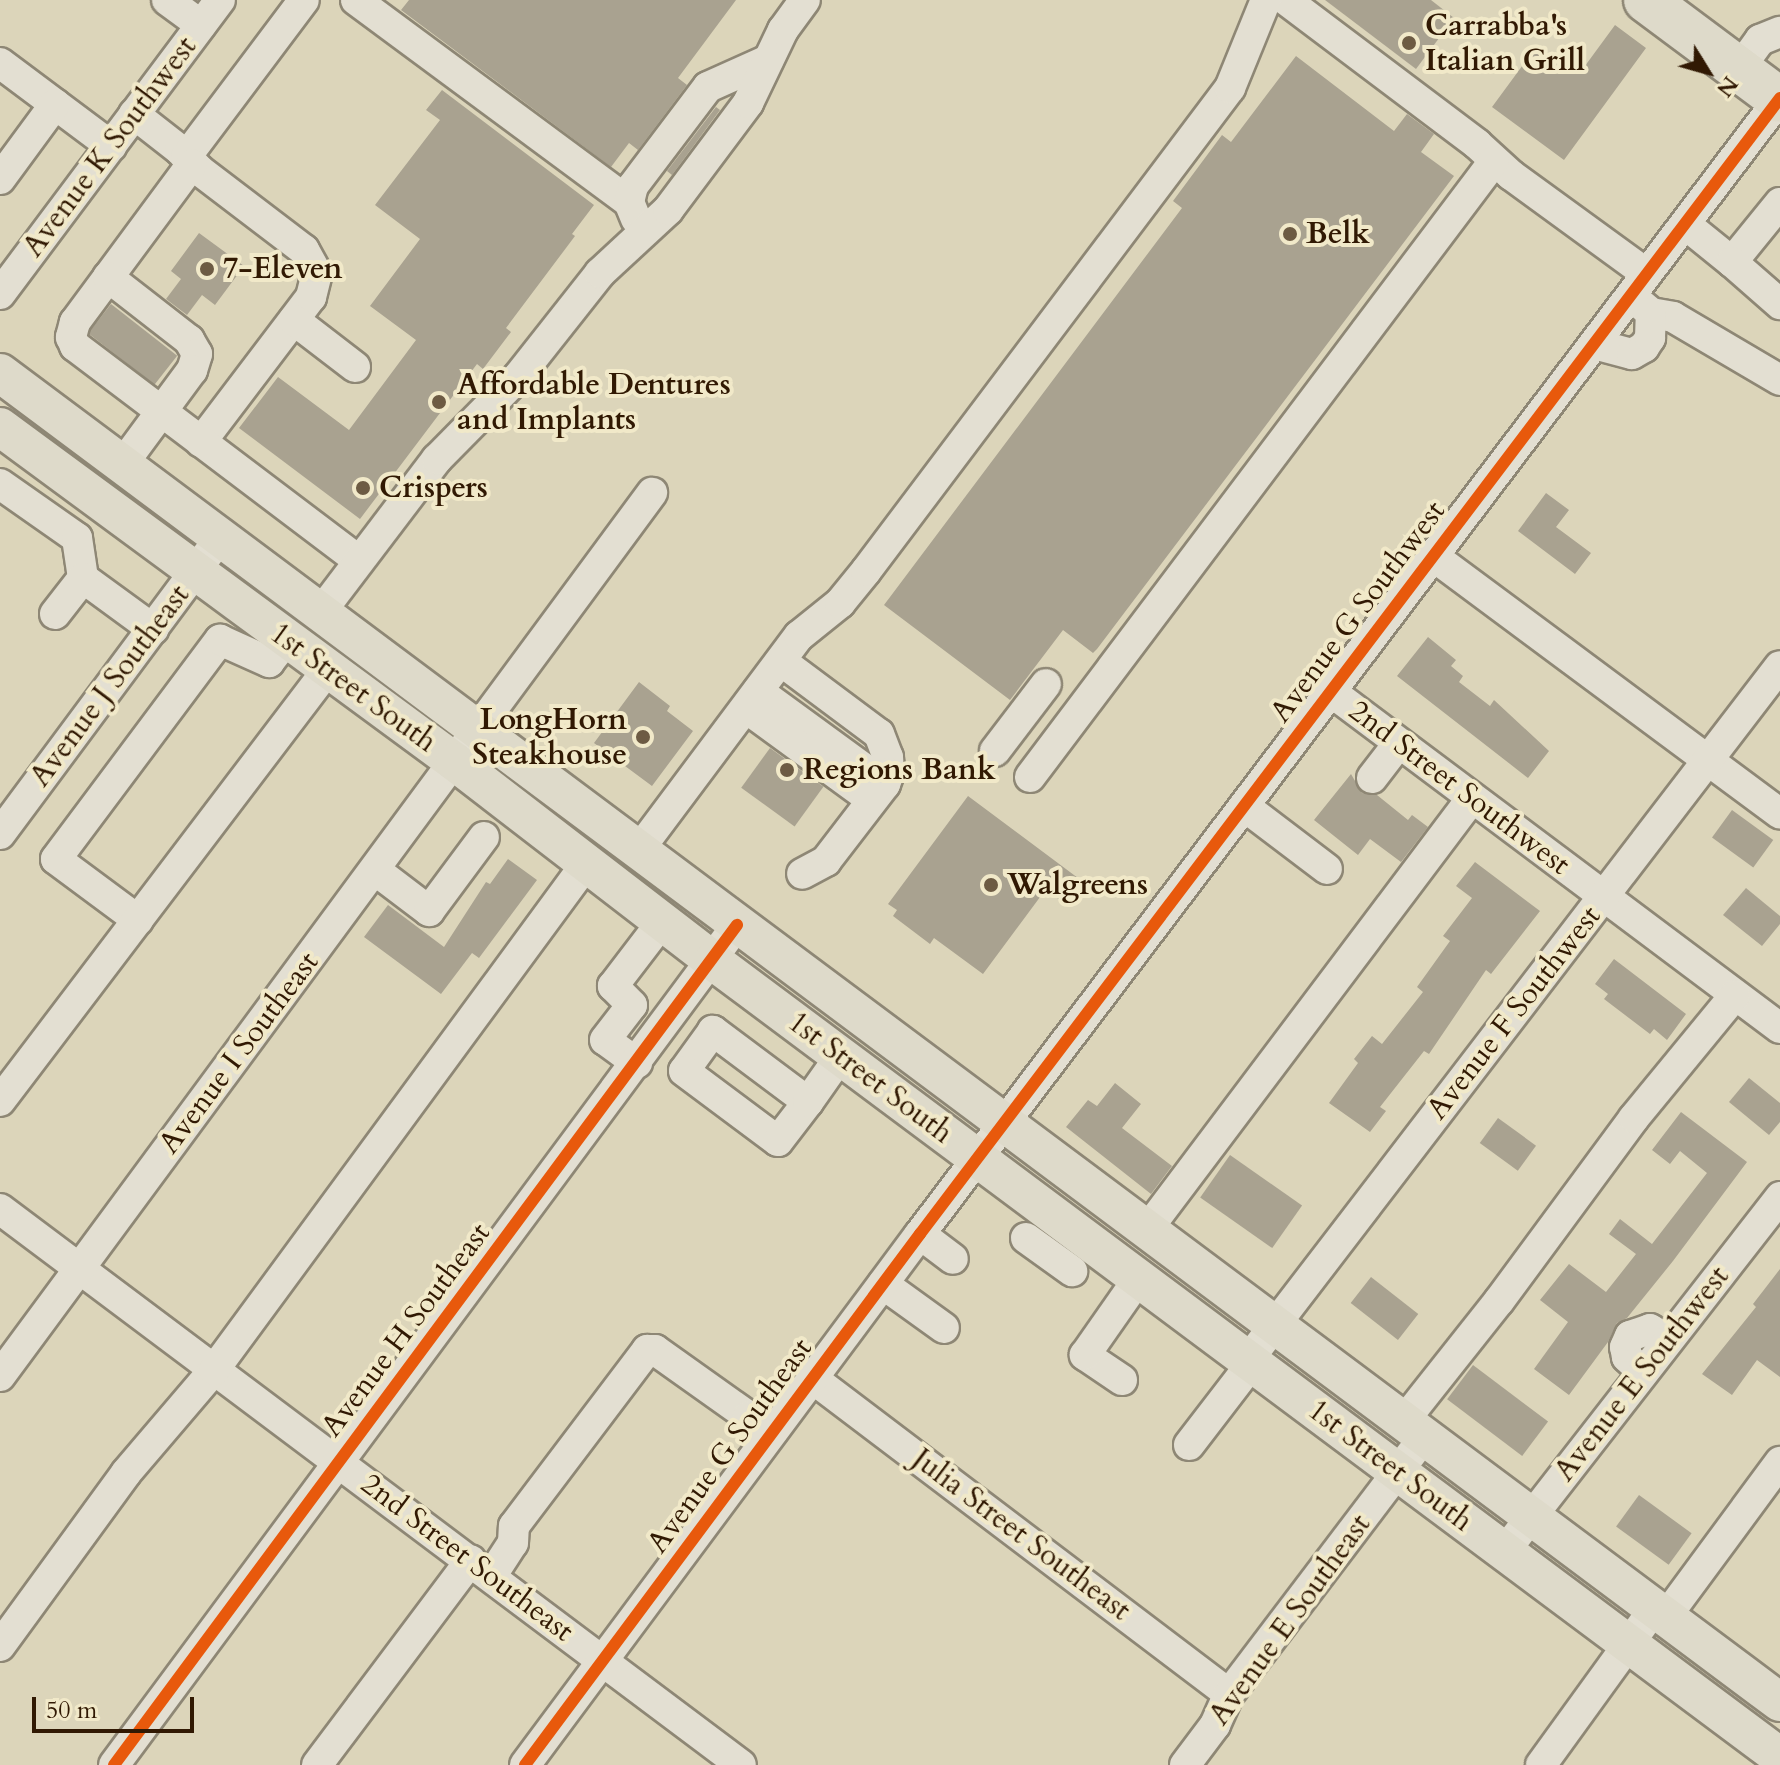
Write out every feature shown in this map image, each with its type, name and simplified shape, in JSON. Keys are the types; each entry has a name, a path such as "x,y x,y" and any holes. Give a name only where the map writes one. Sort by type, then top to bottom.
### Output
{"highway":[{"path":"1646,0 1780,99"}],"main road":[{"name":"1st Street South","path":"0,373 1780,1702"},
{"name":"1st Street South","path":"0,427 455,762 713,961 978,1157 1067,1253 1139,1278 1775,1751"}],"street":[{"path":"167,0 201,25"},
{"name":"Avenue K Southwest","path":"0,294 220,0"},
{"path":"304,0 75,322 71,337 75,346 359,561"},
{"path":"356,0 629,202 645,233"},
{"path":"320,613 437,459 518,377 600,273 668,210 739,116 768,60 805,0"},
{"path":"638,851 799,636 840,603 857,582 1230,88 1266,0"},
{"path":"1286,0 1494,161 1643,294 1673,317 1780,380"},
{"path":"1739,69 1760,40 1780,32"},
{"path":"629,202 633,186 708,87 768,60"},
{"path":"0,63 111,146"},
{"name":"Avenue G Southwest","path":"978,1157 1594,344 1643,294 1685,224 1780,99"},
{"path":"0,179 55,104"},
{"path":"134,114 310,257 317,281 311,297 201,442"},
{"path":"1030,777 1494,161"},
{"path":"1732,262 1780,203"},
{"path":"1685,224 1780,304"},
{"path":"108,277 194,347 197,354 192,370 122,465"},
{"path":"1594,344 1632,354 1650,338 1643,294"},
{"path":"294,320 355,367"},
{"path":"32,450 3,485 77,538"},
{"name":"Avenue I Southeast","path":"0,1376 455,762 475,728 652,493"},
{"path":"103,503 77,538 83,578 153,629"},
{"name":"Avenue J Southeast","path":"0,834 220,538"},
{"path":"1433,556 1780,814"},
{"path":"55,614 83,578"},
{"path":"138,920 56,859 220,640 269,662 287,639"},
{"name":"Avenue F Southwest","path":"1189,1445 1250,1362 1272,1324 1780,666"},
{"path":"0,1101 328,669"},
{"path":"995,751 1046,684"},
{"path":"763,686 882,781"},
{"path":"763,686 882,781"},
{"name":"2nd Street Southwest","path":"1330,691 1780,1028"},
{"path":"1372,778 1399,743"},
{"path":"802,874 826,861 882,781"},
{"path":"1146,1231 1472,798"},
{"path":"1244,806 1327,869"},
{"path":"375,870 429,911 484,837"},
{"path":"0,1646 126,1473 214,1370 586,864"},
{"path":"637,1063 605,1040 632,1005 613,986 662,922"},
{"name":"Avenue H Southeast","path":"114,1765 737,925"},
{"name":"Avenue E Southeast","path":"1185,1765 1215,1725 1229,1694 1398,1471 1414,1430 1634,1118 1735,995"},
{"path":"808,1102 713,1031 684,1071 778,1141 808,1102 842,1057"},
{"path":"659,1033 694,1058"},
{"name":"Avenue G Southeast","path":"525,1765 978,1157"},
{"name":"Avenue E Southwest","path":"1504,1552 1780,1197"},
{"name":"2nd Street Southeast","path":"0,1209 741,1765"},
{"path":"920,1234 953,1259"},
{"path":"1026,1238 1067,1253"},
{"path":"1122,1380 1073,1348 1139,1278"},
{"path":"883,1284 944,1328"},
{"path":"317,1765 481,1568 513,1543 514,1526 647,1350 655,1350 748,1416 774,1429"},
{"name":"Julia Street Southeast","path":"812,1378 1229,1694"},
{"path":"1541,1765 1628,1644 1659,1614 1780,1462"}],"building":[{"path":"409,0 736,0 678,78 687,85 638,150 629,143 611,167 401,10"},
{"name":"Carrabba's Italian Grill","path":"1325,0 1431,0 1454,18 1416,69"},
{"path":"1615,25 1646,48 1564,160 1492,107 1534,50 1563,71 1570,62 1582,70"},
{"path":"1296,56 1394,131 1407,114 1434,134 1421,152 1454,176 1097,649 1093,653 1063,630 1010,700 884,605 1182,208 1173,201 1222,135 1231,142"},
{"path":"442,90 594,205 572,234 575,236 506,328 511,332 483,369 477,364 360,519 239,428 278,377 349,430 416,340 370,306 420,239 375,205 440,120 426,110"},
{"path":"716,107 720,110 672,175 667,171"},
{"name":"7-Eleven","path":"199,233 244,266 215,305 202,295 187,315 166,299 181,279 171,271"},
{"path":"111,304 177,356 154,385 88,333"},
{"path":"1546,493 1569,510 1556,527 1591,553 1575,574 1518,531"},
{"path":"1428,637 1456,660 1451,666 1463,676 1459,682 1490,706 1494,700 1549,751 1528,778 1397,676"},
{"name":"LongHorn Steakhouse","path":"639,682 670,706 667,711 693,731 652,786 594,743"},
{"path":"770,748 823,787 795,826 741,788"},
{"path":"1351,774 1362,793 1377,795 1408,820 1412,815 1428,827 1401,862 1370,839 1358,855 1314,820"},
{"name":"Walgreens","path":"968,796 1082,881 1065,904 1046,889 983,974 934,938 930,944 893,916 897,910 888,904"},
{"path":"1732,810 1773,840 1753,867 1712,838"},
{"path":"508,859 537,880 479,958 472,953 441,994 364,937 388,905 444,947 486,882 490,884"},
{"path":"1475,862 1540,911 1491,974 1486,970 1429,1054 1424,1051 1380,1107 1386,1111 1370,1132 1329,1103 1358,1063 1354,1059 1372,1036 1382,1044 1423,992 1417,987 1450,941 1443,936 1472,898 1456,886"},
{"path":"1746,888 1780,916 1780,924 1762,946 1723,915"},
{"path":"1614,959 1686,1014 1667,1040 1654,1029 1650,1034 1604,999 1608,994 1595,984"},
{"path":"1749,1078 1780,1103 1780,1122 1769,1135 1729,1102"},
{"path":"1115,1083 1141,1104 1122,1128 1172,1166 1151,1194 1066,1127 1088,1100 1097,1106"},
{"path":"1681,1112 1747,1162 1627,1318 1617,1323 1608,1342 1569,1395 1534,1369 1568,1322 1540,1300 1569,1264 1606,1292 1636,1254 1609,1234 1620,1219 1652,1244 1707,1173 1680,1151 1670,1164 1652,1150"},
{"path":"1498,1118 1536,1146 1518,1171 1480,1143"},
{"path":"1230,1155 1302,1205 1272,1248 1200,1198"},
{"path":"1780,1269 1780,1377 1757,1360 1732,1395 1702,1374 1756,1307 1753,1304"},
{"path":"1371,1277 1418,1314 1398,1340 1351,1303"},
{"path":"1473,1365 1548,1422 1522,1456 1447,1399"},
{"path":"1639,1495 1692,1533 1669,1565 1616,1527"}],"cycle path":[{"path":"525,1765 920,1234 1780,98"},
{"path":"114,1765 737,925"}],"place":[{"name":"Carrabba's Italian Grill","path":"1409,43"},
{"name":"Belk","path":"1290,234"},
{"name":"7-Eleven","path":"207,269"},
{"name":"Affordable Dentures and Implants","path":"439,402"},
{"name":"Crispers","path":"363,488"},
{"name":"LongHorn Steakhouse","path":"643,737"},
{"name":"Regions Bank","path":"787,770"},
{"name":"Walgreens","path":"991,885"}]}
